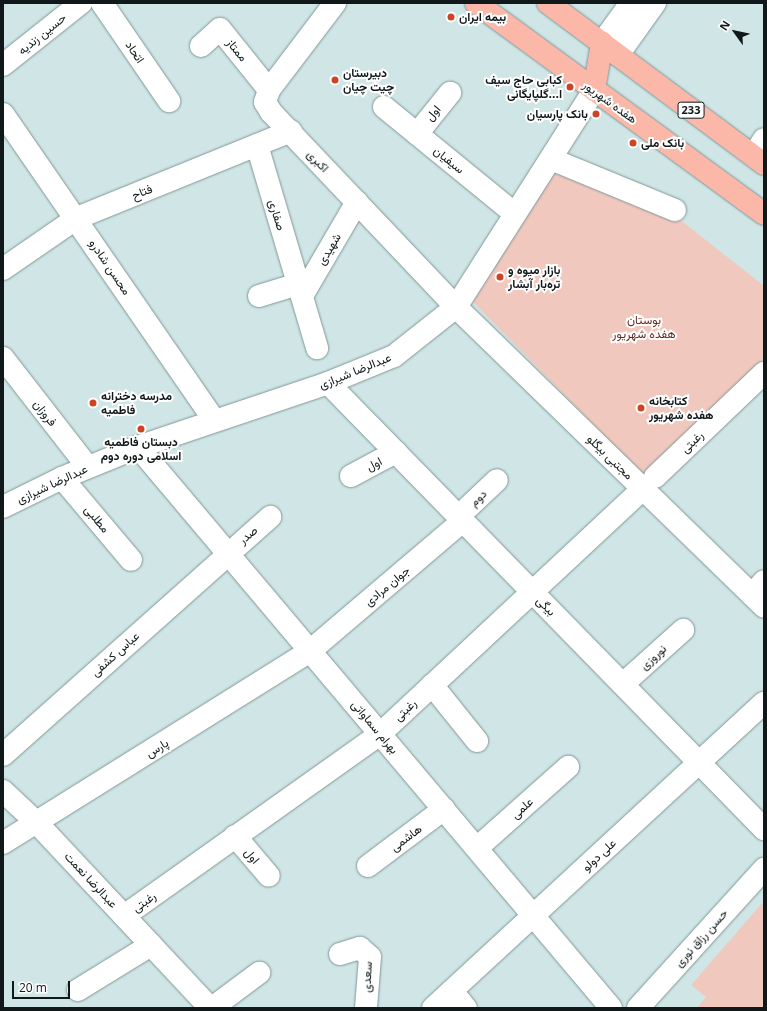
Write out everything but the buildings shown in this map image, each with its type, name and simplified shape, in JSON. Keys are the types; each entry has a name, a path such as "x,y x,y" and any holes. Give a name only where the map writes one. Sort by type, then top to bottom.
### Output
{"main road":[{"name":"هفده شهریور","path":"476,3 764,214"},
{"name":"233","path":"548,3 610,49 762,150"},
{"path":"594,90 610,49"}],"street":[{"name":"حسین زندیه","path":"3,65 81,3"},
{"name":"اتحاد","path":"102,3 169,101"},
{"path":"269,90 334,3"},
{"path":"610,49 630,3"},
{"path":"610,49 655,3"},
{"name":"ممتاز","path":"201,46 220,29 269,90"},
{"name":"اکبری","path":"269,90 265,102 456,308"},
{"name":"عبدالرضا شیرازی","path":"3,507 62,478 138,447 214,420 328,383 394,356 456,308 514,213 551,159 594,90"},
{"name":"اول","path":"417,134 450,93"},
{"name":"سیفیان","path":"384,107 514,213"},
{"name":"محسن شادرو","path":"3,114 214,420"},
{"name":"فتاح","path":"3,269 76,218 291,131"},
{"name":"صفاری","path":"257,145 317,348"},
{"path":"551,159 675,210"},
{"name":"شهیدی","path":"300,290 357,202"},
{"path":"259,296 300,290"},
{"name":"مجتبی بیگلو","path":"456,308 649,483 760,594"},
{"name":"فروزان","path":"3,358 88,467"},
{"name":"رغبتی","path":"124,916 380,734 649,483 764,373"},
{"name":"بیگی","path":"328,383 764,829"},
{"name":"بهرام سماواتی","path":"138,447 612,1008"},
{"name":"اول","path":"351,476 396,452"},
{"name":"مطلبی","path":"62,478 131,560"},
{"name":"دوم","path":"461,519 497,480"},
{"name":"صدر","path":"227,553 270,517"},
{"name":"جوان مرادی","path":"310,651 461,519"},
{"name":"عباس کشفی","path":"3,755 227,553"},
{"name":"نوروزی","path":"623,684 683,630"},
{"name":"پارس","path":"3,843 310,651"},
{"path":"432,685 476,741"},
{"name":"علی دولو","path":"433,1008 764,703"},
{"name":"علمی","path":"477,848 568,767"},
{"name":"عبدالرضا نعمت","path":"3,791 37,823 211,1008"},
{"name":"هاشمی","path":"368,866 444,809"},
{"name":"اول","path":"235,836 269,876"},
{"name":"حسن رزاق نوری","path":"638,1008 764,869"},
{"path":"78,990 151,945"},
{"name":"سعدی","path":"340,954 360,948 370,957 366,1008"},
{"path":"211,1008 259,972"},
{"path":"452,991 466,1008"}],"green space":[{"name":"بوستان هفده شهریور","path":"556,168 679,219 764,286 764,358 642,474 473,302"},
{"path":"764,901 764,1008 697,1008 706,997 691,985"}],"place":[{"name":"بیمه ایران","path":"451,17"},
{"name":"دبیرستان چیت چیان","path":"335,80"},
{"name":"کبابی حاج سیف ا...گلپایگانی","path":"570,87"},
{"name":"بانک پارسیان","path":"596,114"},
{"name":"بانک ملی","path":"633,143"},
{"name":"بازار میوه و تره‌بار آبشار","path":"500,277"},
{"name":"مدرسه دخترانه فاطمیه","path":"93,403"},
{"name":"کتابخانه هفده شهریور","path":"641,408"},
{"name":"دبستان فاطمیه اسلامی دوره دوم","path":"141,429"}]}
